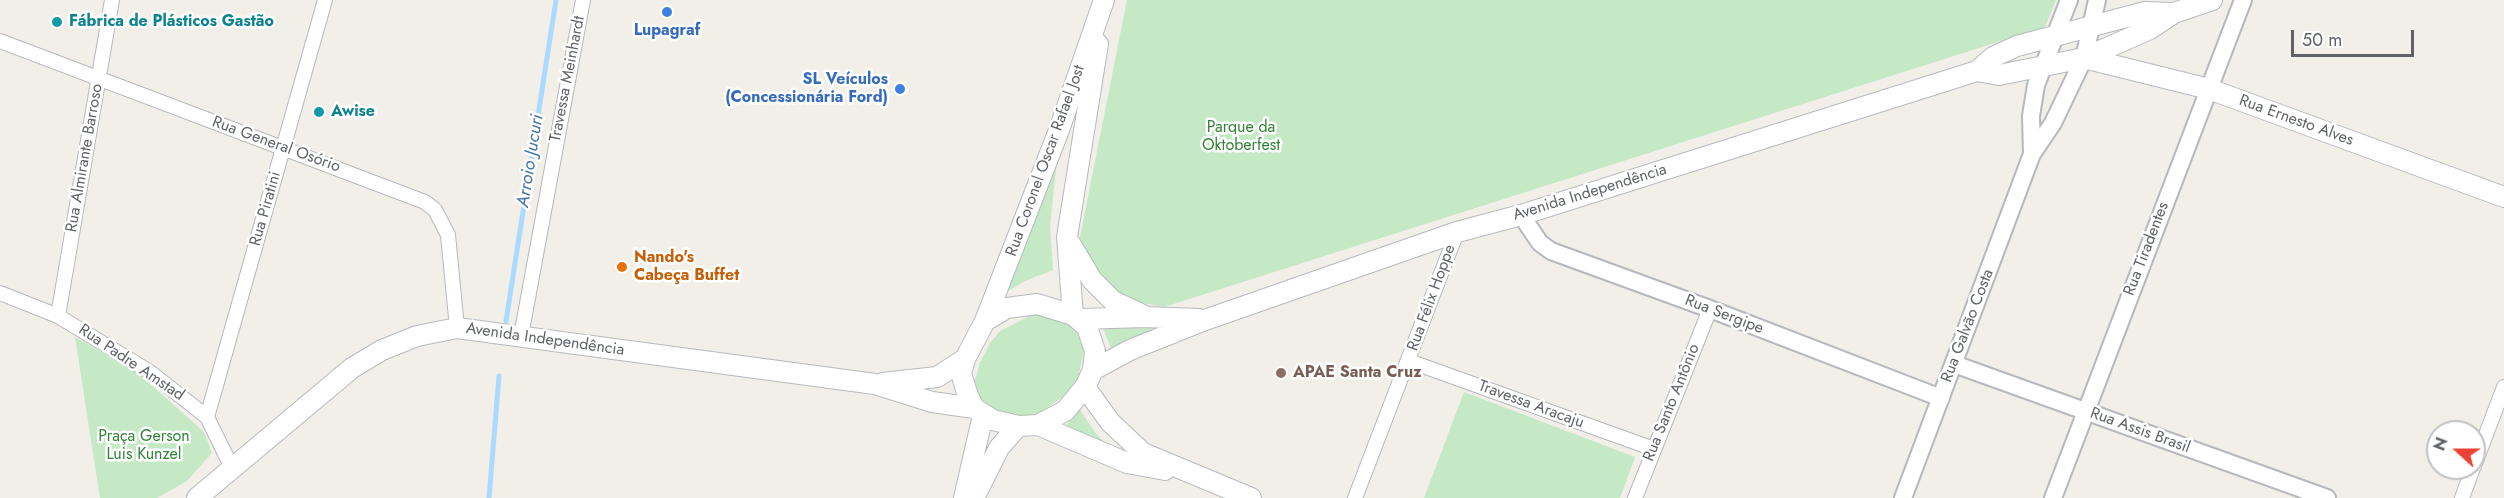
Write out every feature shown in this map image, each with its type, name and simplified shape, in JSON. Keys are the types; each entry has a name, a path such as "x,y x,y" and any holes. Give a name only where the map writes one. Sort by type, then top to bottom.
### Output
{"main road":[{"name":"Rua Coronel Oscar Rafael Jost","path":"985,321 1059,130 1105,0"},
{"name":"Rua Coronel Oscar Rafael Jost","path":"1076,317 1067,237 1105,0"},
{"name":"Avenida Independência","path":"1977,71 1999,75 2084,58 2150,29 2175,13 2212,0"},
{"name":"Avenida Independência","path":"1089,379 1130,350 1205,320 1457,232 1521,215 1977,71 1993,57 2053,35 2091,28 2145,12 2175,13"},
{"name":"Rua Ernesto Alves","path":"2084,58 2209,90 2504,197"},
{"path":"1059,130 1083,142"},
{"path":"1067,237 1092,280 1113,301 1145,317"},
{"path":"875,384 932,402 979,411 1018,426 1038,425 1065,411 1089,379 1095,351 1087,327 1076,317 1049,306 1022,305 1007,308 985,321 964,359 961,373 979,411 964,498"},
{"name":"Avenida Independência","path":"1076,317 1205,320"},
{"name":"Avenida Independência","path":"197,498 352,368 382,350 417,336 457,328 875,384"},
{"path":"875,384 937,377 964,359"},
{"path":"1089,379 1122,435 1143,453 1251,498"},
{"path":"1038,425 1127,463 1153,470 1180,470"},
{"path":"974,498 999,448 1018,426"}],"street":[{"name":"Rua Almirante Barroso","path":"58,316 112,0"},
{"name":"Rua Piratini","path":"207,417 325,0"},
{"name":"Travessa Meinhardt","path":"521,336 583,0"},
{"name":"Rua Galvão Costa","path":"2032,154 2031,116 2042,67 2069,0"},
{"name":"Rua Galvão Costa","path":"1903,498 2032,154 2053,123 2084,58 2097,0"},
{"name":"Rua Tiradentes","path":"2053,498 2243,0"},
{"name":"Rua General Osório","path":"0,41 414,197 435,210 448,235 457,328"},
{"name":"Rua Sergipe","path":"1521,215 1540,243 1551,251 1710,309 1941,398"},
{"name":"Rua Félix Hoppe","path":"1355,498 1457,232"},
{"name":"Rua Padre Amstad","path":"0,293 58,316 150,372 207,417 231,468"},
{"name":"Rua Santo Antônio","path":"1635,498 1710,309"},
{"name":"Travessa Aracaju","path":"1409,361 1654,449"},
{"name":"Rua Assis Brasil","path":"1954,364 2327,498"},
{"path":"2486,435 2504,387"},
{"path":"2462,498 2469,480"}],"green space":[{"name":"Parque da Oktoberfest","path":"1127,0 2056,0 2045,27 1164,307 1126,300 1102,282 1078,247"},
{"path":"1058,149 1050,227 1053,270 1025,281 1003,294"},
{"path":"1034,314 1063,317 1081,335 1085,345 1078,378 1066,395 1039,413 1025,418 1001,417 983,403 977,392 975,380 980,363 990,343 1000,331"},
{"path":"1100,321 1179,323 1111,348"},
{"name":"Praça Gerson Luis Kunzel","path":"75,337 139,374 204,432 212,453 187,481 157,498 100,498"},
{"path":"1464,392 1635,457 1620,498 1424,498"},
{"path":"1078,407 1097,435 1109,446 1062,433"}],"waterway":[{"name":"Arroio Jucuri","path":"506,321 556,0"},
{"name":"Arroio Jucuri","path":"489,498 499,376"}],"place":[{"name":"Lupagraf","path":"667,12"},
{"name":"Fábrica de Plásticos Gastão","path":"57,22"},
{"name":"SL Veículos (Concessionária Ford)","path":"900,89"},
{"name":"Awise","path":"319,112"},
{"name":"Nando's Cabeça Buffet","path":"622,267"},
{"name":"APAE Santa Cruz","path":"1281,373"}]}
